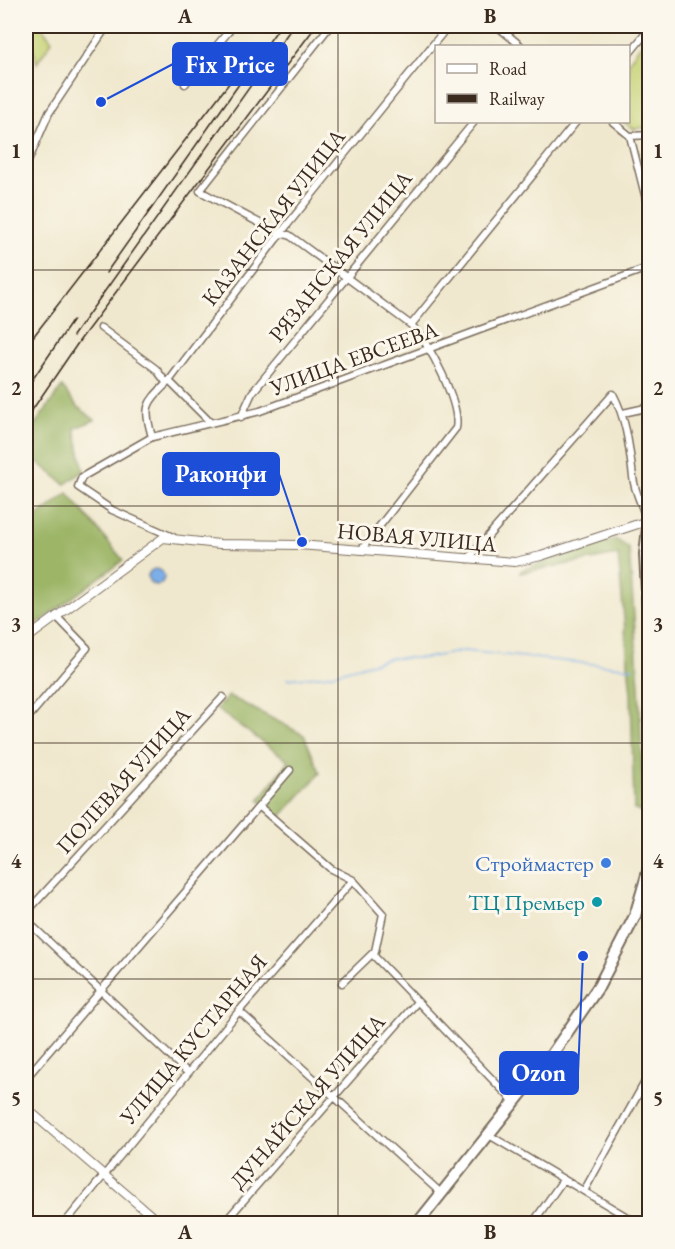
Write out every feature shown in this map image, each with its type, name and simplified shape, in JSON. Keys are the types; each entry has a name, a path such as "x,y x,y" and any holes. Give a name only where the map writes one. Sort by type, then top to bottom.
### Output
{"main road":[{"path":"649,516 650,645"},
{"path":"417,1224 548,1060 599,986 635,916 650,865"}],"street":[{"path":"26,166 49,113 107,26"},
{"path":"185,84 233,26"},
{"path":"330,26 200,191 280,234 289,235 411,325 425,340 430,350 457,411 456,428 361,550"},
{"name":"КАЗАНСКАЯ УЛИЦА","path":"152,437 146,409 280,234 448,26"},
{"path":"497,26 520,45"},
{"path":"630,52 649,28 643,26"},
{"name":"РЯЗАНСКАЯ УЛИЦА","path":"241,417 252,393 473,123"},
{"path":"411,325 575,123"},
{"path":"614,123 630,136 650,215"},
{"path":"630,136 650,135"},
{"name":"УЛИЦА ЕВСЕЕВА","path":"179,540 112,510 78,487 82,477 152,437 210,422 241,417 430,350 650,267"},
{"path":"100,328 156,369 165,381 169,381 210,422"},
{"path":"468,560 613,394 623,413 631,448 633,479 649,516"},
{"path":"623,413 650,407"},
{"name":"НОВАЯ УЛИЦА","path":"26,639 160,540 361,550 468,560 523,561 649,516"},
{"path":"26,720 87,648 56,616"},
{"name":"ПОЛЕВАЯ УЛИЦА","path":"26,913 223,697"},
{"path":"26,1078 290,770"},
{"path":"260,807 331,869 353,880 383,914 374,956 514,1102"},
{"name":"УЛИЦА КУСТАРНАЯ","path":"64,1224 187,1072 353,880"},
{"path":"26,920 187,1072"},
{"path":"342,983 375,952"},
{"name":"ДУНАЙСКАЯ УЛИЦА","path":"223,1224 417,1002"},
{"path":"239,1011 441,1193"},
{"path":"584,1191 650,1073"},
{"path":"26,1108 161,1224"},
{"path":"489,1135 639,1224"},
{"path":"532,1224 562,1180"}],"green space":[{"path":"27,26 41,26 52,41 37,63"},
{"path":"649,33 649,127 634,129 625,123 630,123 630,60"},
{"path":"62,387 77,406 95,420 75,428 84,471 65,484 26,453 26,437"},
{"path":"68,493 123,560 26,632 26,610 31,602 26,596 26,525"},
{"path":"615,539 629,548 639,685 644,812 634,810 631,694 618,555 519,573 524,569"},
{"path":"229,696 304,735 320,773 278,820 259,800 289,761 216,709"}],"water":[{"path":"153,569 159,569 164,577 162,583 153,585 148,580 148,574"}],"waterway":[{"path":"287,679 329,675 391,658 426,658 464,651 633,668"}],"railway":[{"path":"106,273 280,26"},
{"path":"73,336 293,26"},
{"path":"26,419 80,340 316,26"},
{"path":"26,346 237,73"},
{"path":"26,389 73,320"}],"place":[{"name":"Fix Price","path":"101,102"},
{"name":"Раконфи","path":"302,542"},
{"name":"Строймастер","path":"606,863"},
{"name":"ТЦ Премьер","path":"597,902"},
{"name":"Ozon","path":"583,956"}]}
